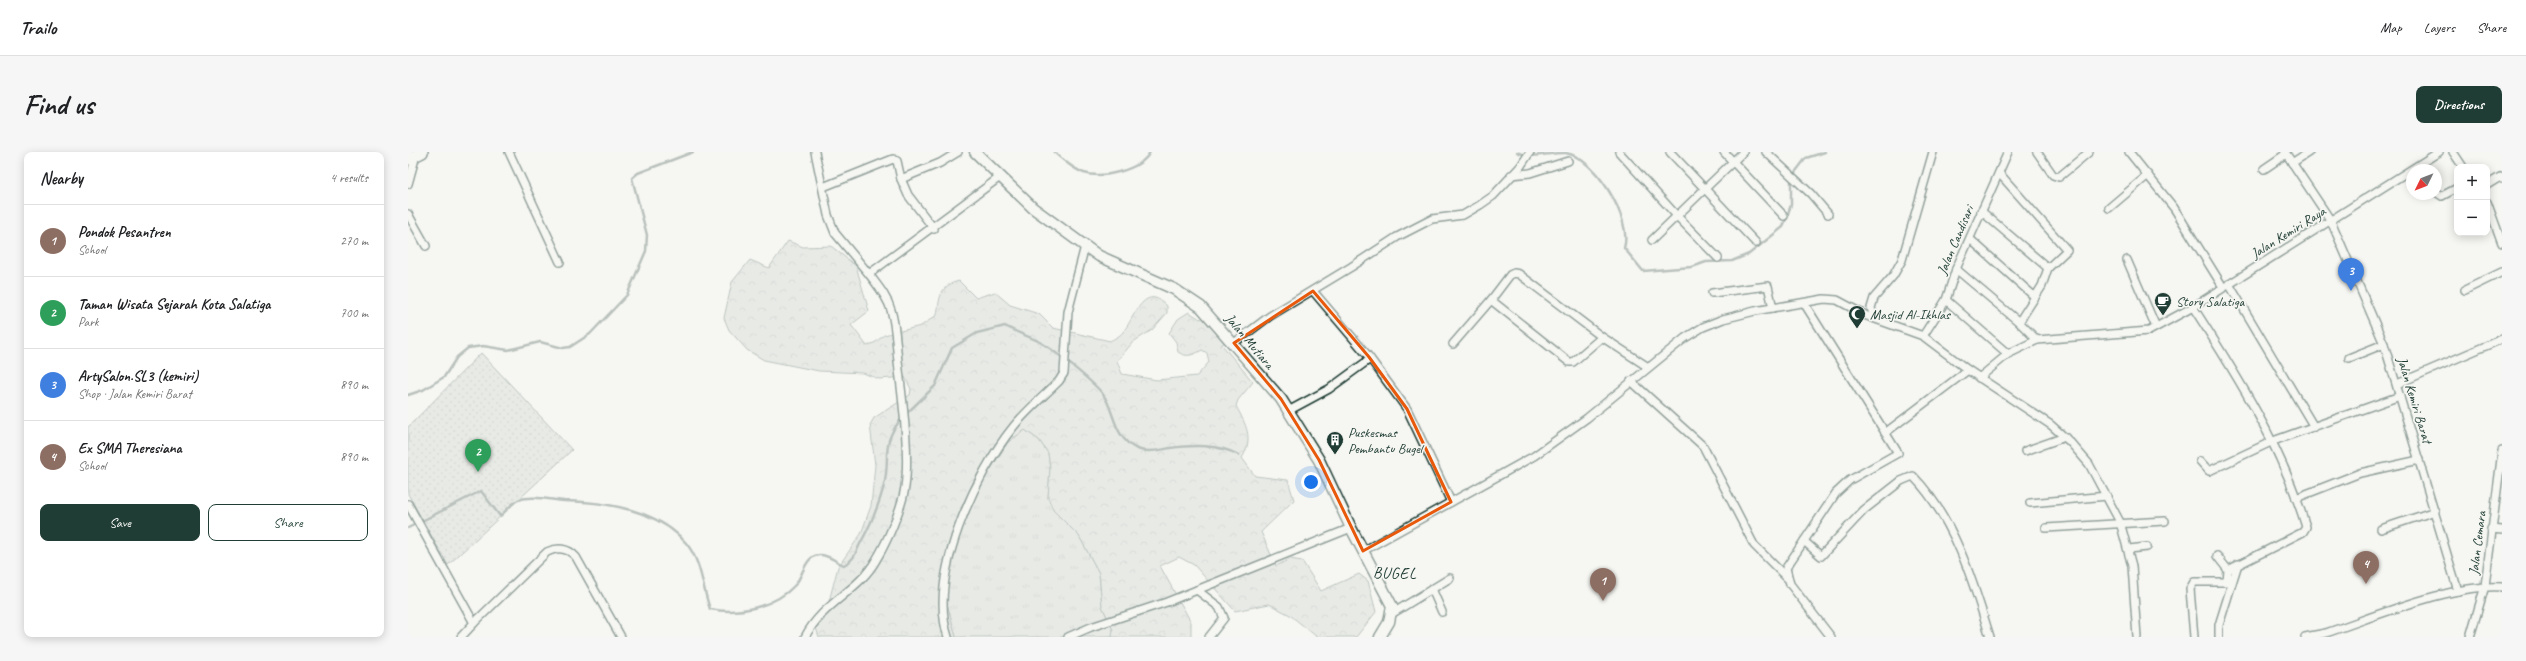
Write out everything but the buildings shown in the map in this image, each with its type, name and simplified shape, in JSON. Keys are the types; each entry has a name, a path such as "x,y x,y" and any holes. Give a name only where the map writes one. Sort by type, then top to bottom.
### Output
{"street":[{"path":"509,152 560,262"},
{"path":"805,637 810,626 831,603 860,581 873,565 888,536 905,488 903,404 895,329 887,299 869,274 835,233 822,187 815,152"},
{"path":"901,179 940,163 958,152"},
{"name":"Jalan Mutiara","path":"974,152 1033,208 1099,256 1188,297 1201,307 1234,343 1290,410 1320,460 1351,528 1392,606 1393,613"},
{"path":"1620,152 1677,216 1718,258"},
{"path":"1670,152 1756,243"},
{"path":"1724,152 1784,216"},
{"path":"1652,240 1743,152"},
{"path":"1766,152 1789,172 1828,214"},
{"path":"1874,317 1871,308 1874,298 1894,276 1902,260 1933,152"},
{"name":"Jalan Candisari","path":"1923,336 1946,300 1956,269 1981,211 2000,173 2008,152"},
{"path":"2037,152 2053,175 2058,177 2089,152"},
{"path":"2129,152 2174,208 2226,286 2314,427"},
{"path":"2292,163 2309,152"},
{"name":"Jalan Kemiri Raya","path":"2425,164 2439,152"},
{"path":"2453,152 2461,164"},
{"path":"2264,169 2285,153"},
{"name":"Jalan Kemiri Barat","path":"2285,153 2331,221 2384,344 2458,591"},
{"path":"1234,343 1270,316 1313,291 1397,237 1432,219 1463,214 1480,206 1493,196 1529,154"},
{"path":"408,184 415,155"},
{"path":"822,187 893,159 897,161 901,179 908,195 934,228"},
{"path":"1511,176 1530,173 1568,161"},
{"path":"2000,173 2067,250 2048,268 2035,297 2019,322"},
{"path":"2109,208 2148,175"},
{"name":"Jalan Kemiri Raya","path":"2037,340 2149,331 2193,307 2406,176"},
{"path":"869,274 934,228 1000,177"},
{"path":"2490,183 2500,177 2502,179"},
{"path":"2442,196 2454,190"},
{"path":"2490,210 2502,243"},
{"path":"1981,211 2048,268"},
{"path":"408,214 426,246"},
{"path":"1970,239 2035,297"},
{"path":"948,637 942,608 944,582 967,504 985,471 1014,426 1059,381 1064,373 1068,312 1085,246"},
{"path":"2127,260 2156,327"},
{"path":"1956,269 2019,322 2037,340 2008,354 1979,378"},
{"path":"2465,290 2502,272"},
{"path":"1453,344 1491,300 1510,275 1514,273 1519,274 1602,337 1648,367"},
{"path":"1712,293 1768,286 1773,308"},
{"path":"1313,291 1370,359 1411,416 1451,502"},
{"path":"1363,551 1534,456 1587,418 1685,338 1703,328 1723,319 1773,308 1824,299 1836,300 1923,336 1979,378 2050,425 2065,437 2089,464 2120,522 2132,566 2137,637"},
{"path":"1491,300 1569,362 1573,362 1602,337"},
{"path":"1946,300 2008,354"},
{"path":"1787,578 1786,568 1836,493 1845,484 1898,455 1804,303"},
{"path":"2193,307 2247,392 2273,441 2306,527 2303,532 2228,570"},
{"path":"2397,384 2502,339"},
{"path":"2348,358 2384,344"},
{"path":"1290,410 1329,389 1370,359"},
{"path":"1885,433 1968,370"},
{"path":"1631,381 1703,446 1754,545 1787,578 1831,637"},
{"path":"2200,461 2208,471 2273,441 2400,396"},
{"path":"2025,451 2065,437"},
{"name":"Jalan Cemara","path":"2470,637 2484,586 2502,451"},
{"path":"2296,498 2360,473 2419,460"},
{"path":"1804,541 1821,556 1864,510 1901,481 1913,476 1931,495 1970,573 1990,637"},
{"path":"2030,503 2107,496"},
{"path":"408,504 474,623"},
{"path":"2381,529 2434,511"},
{"path":"2046,528 2120,522 2165,521"},
{"path":"1068,637 1197,590 1351,528"},
{"path":"2491,529 2502,530"},
{"path":"2128,549 2147,547"},
{"path":"462,637 474,623 547,552 560,549 572,552 576,557 621,637"},
{"path":"2194,637 2191,585 2194,582 2227,582 2228,570 2217,556"},
{"path":"2219,637 2219,625 2238,564"},
{"path":"1380,637 1393,613 1450,578"},
{"path":"2305,637 2326,635 2458,591 2484,586 2502,587"},
{"path":"1432,589 1442,612"},
{"path":"1197,590 1219,607 1224,618 1209,637"}],"highlighted area":[{"path":"1313,291 1369,357 1407,409 1451,502 1363,551 1319,460 1281,399 1234,343"}],"green space":[{"path":"788,241 803,247 831,246 856,266 869,311 851,325 867,346 876,342 884,335 921,326 937,315 940,298 944,289 952,283 959,281 976,298 995,292 1010,305 1039,314 1053,328 1110,341 1123,332 1140,305 1146,300 1152,298 1159,299 1167,306 1167,313 1152,330 1133,342 1117,361 1122,374 1157,380 1197,376 1209,362 1207,353 1202,350 1190,355 1184,355 1178,352 1176,342 1169,333 1178,319 1189,312 1200,319 1207,316 1227,338 1222,345 1253,382 1238,400 1236,406 1243,419 1248,438 1246,451 1242,458 1255,476 1288,480 1294,500 1261,532 1276,566 1290,559 1302,561 1321,591 1359,574 1368,581 1376,612 1356,637 1317,637 1290,615 1269,604 1235,611 1194,565 1179,557 1160,566 1191,622 1191,637 1112,637 1113,630 1102,606 1099,573 1079,536 1054,511 1048,498 1050,468 1048,453 1039,440 1025,430 1008,442 971,500 950,565 946,600 956,637 819,637 816,628 824,620 838,567 861,534 871,506 875,465 870,425 874,418 910,395 911,389 905,377 879,379 863,373 819,371 764,360 747,350 729,330 724,318 732,282 750,260 769,268"},
{"path":"481,353 572,450 448,565 408,494 408,427"},
{"path":"1025,430 1039,440 1048,453 1050,468 1048,498 1054,511 1079,536 1099,573 1102,606 1113,630 1112,637 956,637 946,600 950,565 971,500 1008,442"}],"waterway":[{"path":"408,395 423,390 444,377 457,357 468,348 483,346 508,350 540,342 563,348 570,347 590,334 627,295 646,251 647,235 632,178 638,173 693,152"},
{"path":"1054,152 1076,169 1092,175 1120,172 1138,164 1150,152"},
{"path":"1517,152 1535,156 1566,153 1577,157 1589,166 1609,192 1617,207 1623,222 1625,236 1624,248 1643,271 1692,267 1706,262 1732,261 1749,254 1783,227 1791,205 1791,179"},
{"path":"1793,175 1806,158 1825,152"},
{"path":"906,414 935,386 952,348 977,333 1005,326 1038,341 1062,357 1090,381 1102,393 1118,430 1129,444 1137,449 1149,451 1179,447 1205,446 1231,451 1239,455"},
{"path":"408,528 481,491 500,516 516,501 529,498 596,503 613,506 646,515 661,522 674,531 686,543 699,566 710,609 732,611 756,608 787,593 798,581 807,563 814,556 826,556 844,565 852,559 868,529 878,505 885,481 889,441 891,434 902,418"}],"place":[{"name":"ArtySalon.SL3 (kemiri)","path":"2351,291"},
{"name":"Story Salatiga","path":"2163,316"},
{"name":"Masjid Al-Ikhlas","path":"1857,329"},
{"name":"Puskesmas Pembantu Bugel","path":"1335,455"},
{"name":"Taman Wisata Sejarah Kota Salatiga","path":"478,472"},
{"name":"Ex SMA Theresiana","path":"2366,584"},
{"name":"Pondok Pesantren","path":"1603,601"}],"district":[{"name":"BUGEL","path":"1395,572"}]}
